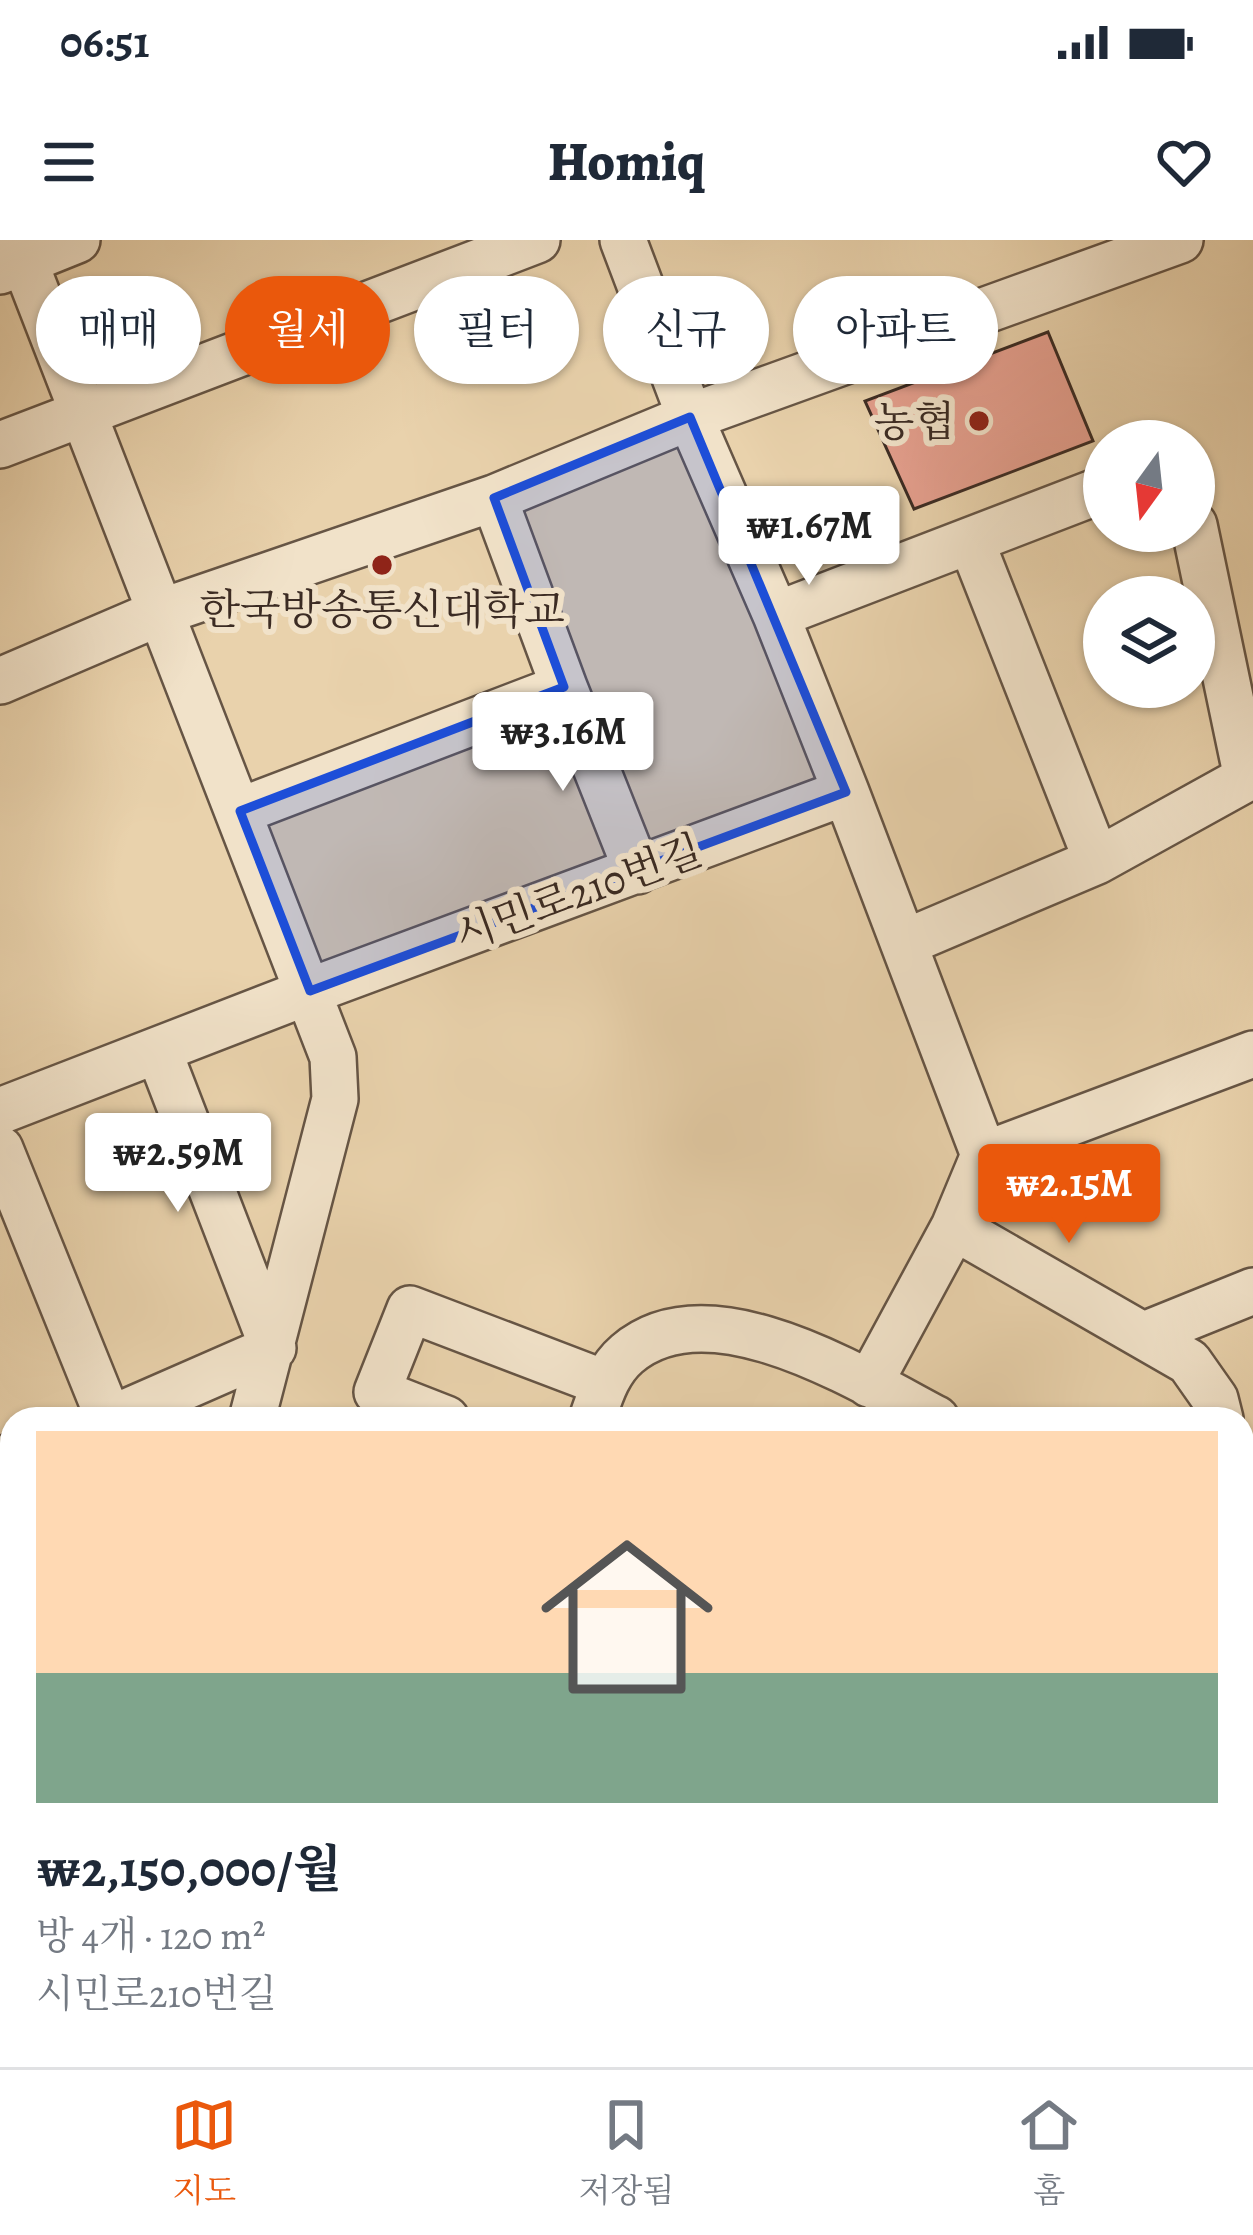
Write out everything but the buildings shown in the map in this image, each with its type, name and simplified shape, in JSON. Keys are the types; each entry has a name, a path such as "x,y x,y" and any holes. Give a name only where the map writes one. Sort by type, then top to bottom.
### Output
{"street":[{"path":"77,240 13,257 83,411 333,1057 335,1099 256,1407"},
{"path":"0,445 537,240"},
{"path":"623,240 690,416 846,792 984,1155 954,1227 869,1384"},
{"path":"0,680 161,612 494,498 690,416 1115,251 1180,240"},
{"path":"776,615 1083,497"},
{"path":"494,498 637,872"},
{"path":"971,541 1097,861"},
{"path":"904,944 1097,861 1247,778 1199,552"},
{"path":"239,812 564,687"},
{"name":"시민로210번길","path":"0,1112 846,792"},
{"path":"160,1052 273,1348"},
{"path":"984,1155 1253,1054"},
{"path":"0,1149 105,1407"},
{"path":"954,1227 1189,1362 1218,1407"},
{"path":"1144,1335 1253,1291"},
{"path":"415,1407 377,1392 410,1309 598,1401 626,1354 670,1329 735,1332 806,1353 913,1407"},
{"path":"138,1407 273,1348"}],"highlighted area":[{"path":"690,417 846,792 310,991 240,811 564,687 494,498"}],"place":[{"name":"농협","path":"979,421"},
{"name":"한국방송통신대학교","path":"382,565"}]}
